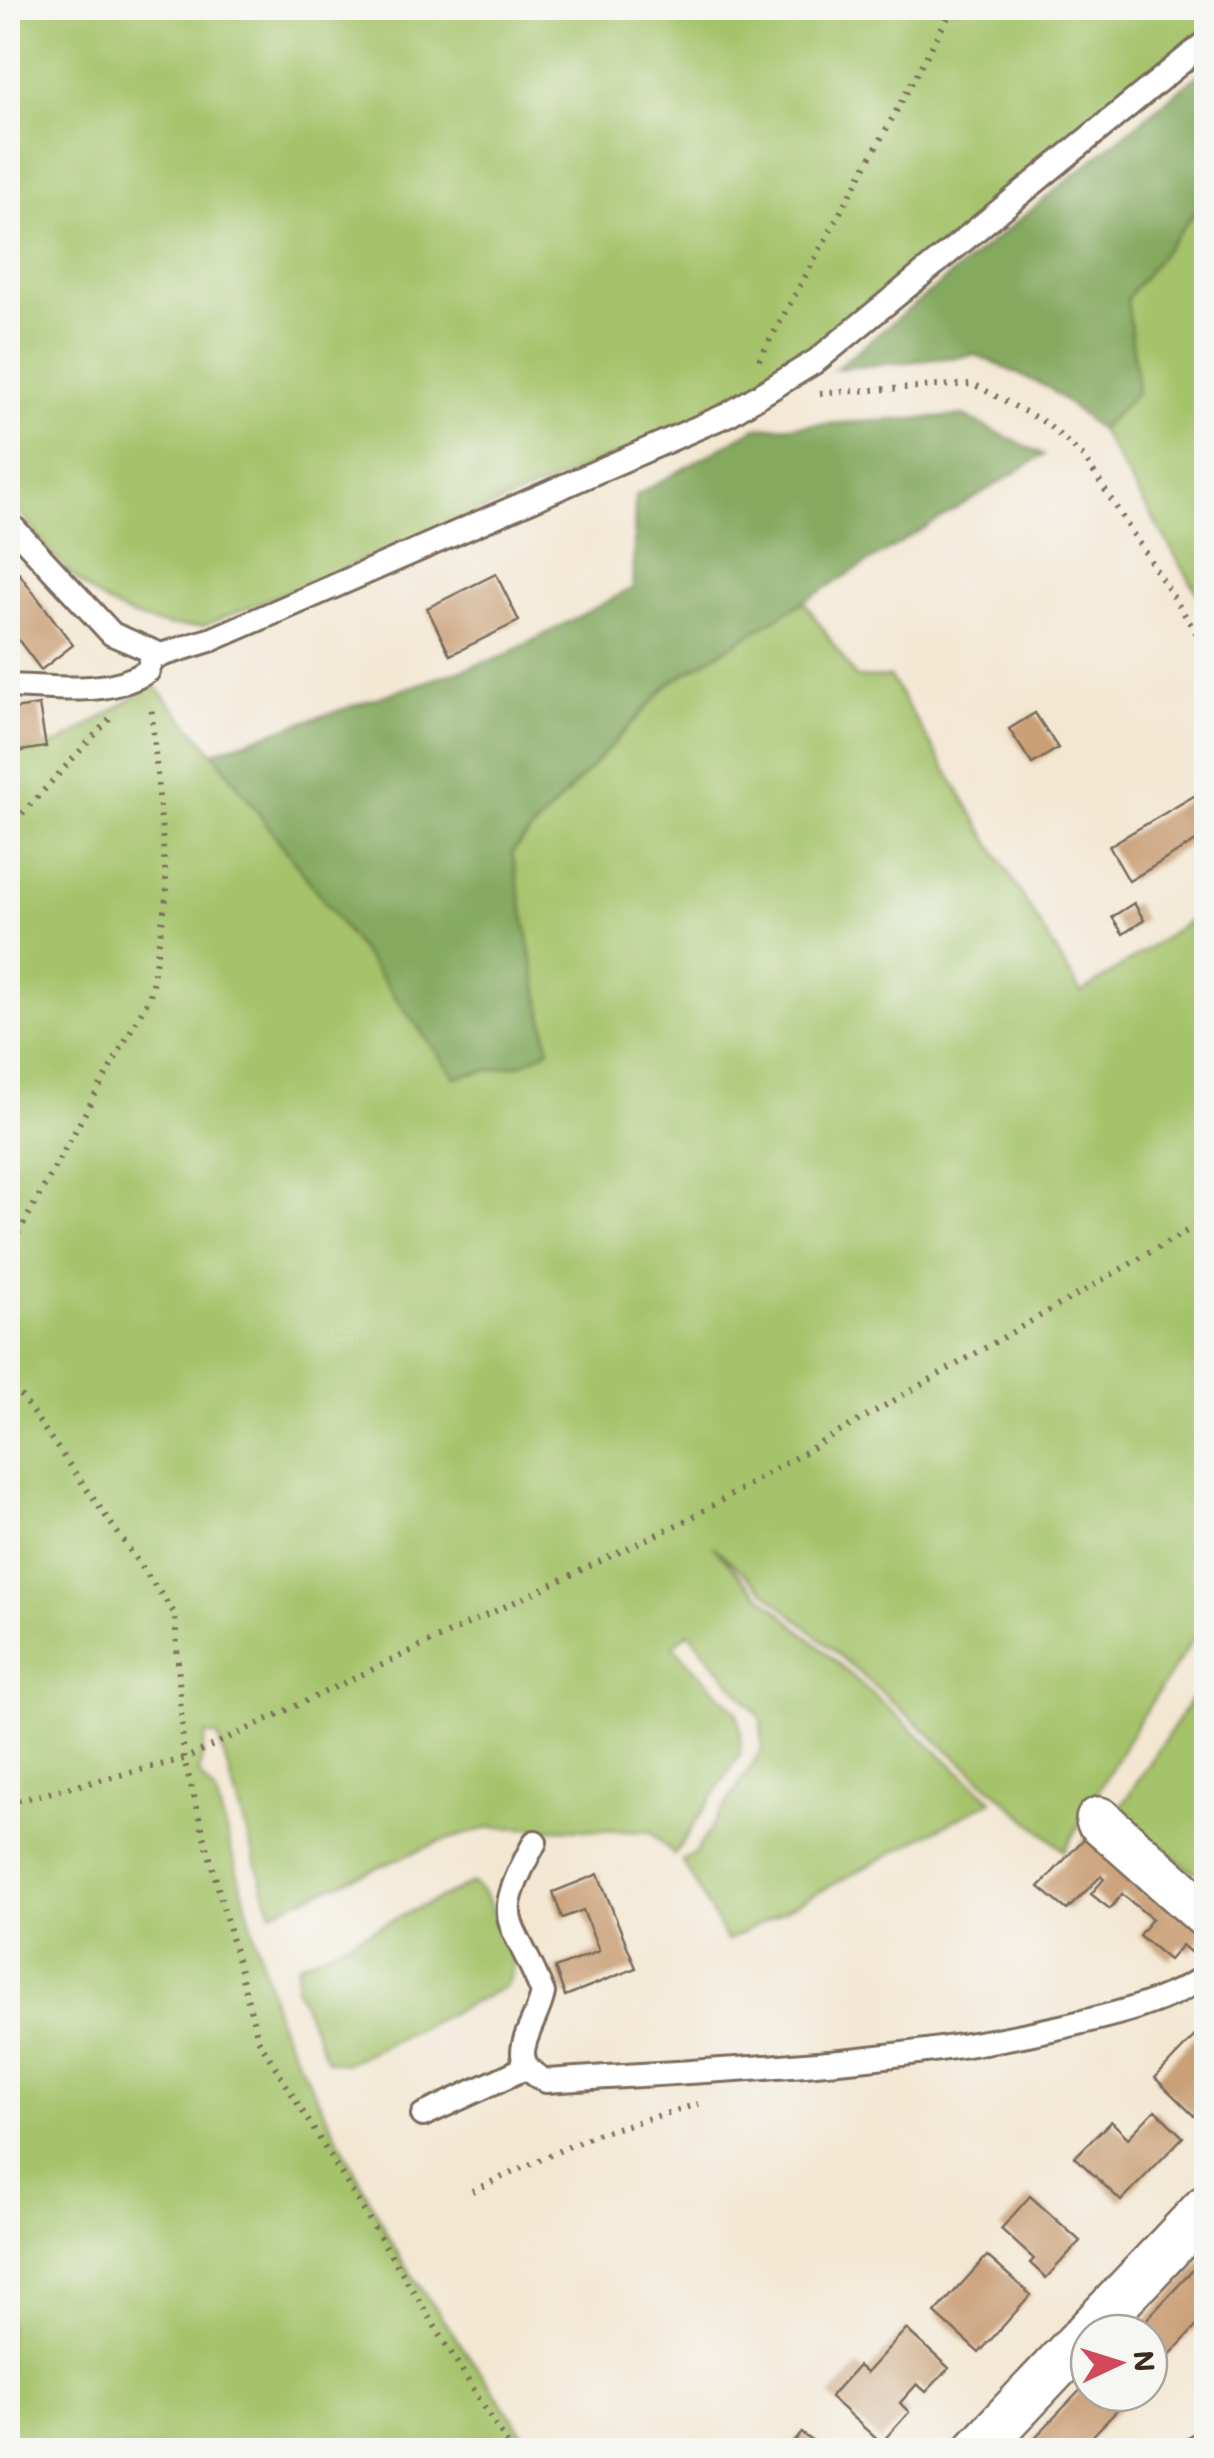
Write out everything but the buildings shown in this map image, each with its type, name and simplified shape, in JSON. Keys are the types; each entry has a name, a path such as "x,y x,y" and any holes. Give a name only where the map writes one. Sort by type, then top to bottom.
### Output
{"street":[{"path":"1099,1820 1206,1915"},
{"path":"977,2450 1206,2208"}],"lane":[{"path":"8,686 107,688 130,683 151,662 213,639 730,414 816,360 1206,42"},
{"path":"8,522 112,634 151,662"},
{"path":"535,1842 508,1892 506,1910 543,1993 523,2045 527,2068 546,2081 796,2068 920,2053 1126,2012 1182,1991 1206,1976"},
{"path":"423,2115 527,2068"}],"path":[{"path":"730,414 953,8"},
{"path":"810,394 973,384 1046,424 1084,458 1206,648"},
{"path":"8,829 136,690 151,662"},
{"path":"8,1252 150,996 168,892 151,662"},
{"path":"8,1803 184,1759 690,1519 1206,1220"},
{"path":"8,1378 176,1614 184,1759 258,2039 510,2450"},
{"path":"472,2191 596,2134 702,2104"}],"green space":[{"path":"8,8 1206,8 1206,31 840,330 722,412 203,626 169,626 112,607 88,590 46,547 8,495"},
{"path":"1206,68 1206,198 1127,298 1138,391 1100,430 1049,388 976,355 835,369"},
{"path":"1206,198 1206,607 1100,430 1138,391 1127,298"},
{"path":"963,416 1044,455 670,683 512,852 549,1049 523,1064 455,1077 213,752 501,657 633,588 635,496 756,428"},
{"path":"804,601 856,678 890,677 1081,993 1206,910 1206,1620 1137,1724 1064,1851 713,1546 746,1582 992,1800 727,1941 682,1860 695,1853 762,1749 761,1718 688,1632 673,1646 737,1712 740,1755 674,1855 651,1832 491,1827 439,1842 271,1912 218,1736 206,1734 199,1773 216,1795 280,2026 400,2258 535,2450 8,2450 8,755 60,743 154,685 213,752 455,1077 549,1049 512,852 670,683"},
{"path":"1206,1677 1206,1872 1192,1871 1116,1814"},
{"path":"472,1883 491,1907 508,1944 513,1966 505,1987 345,2064 327,2061 296,1987 297,1965"}]}
